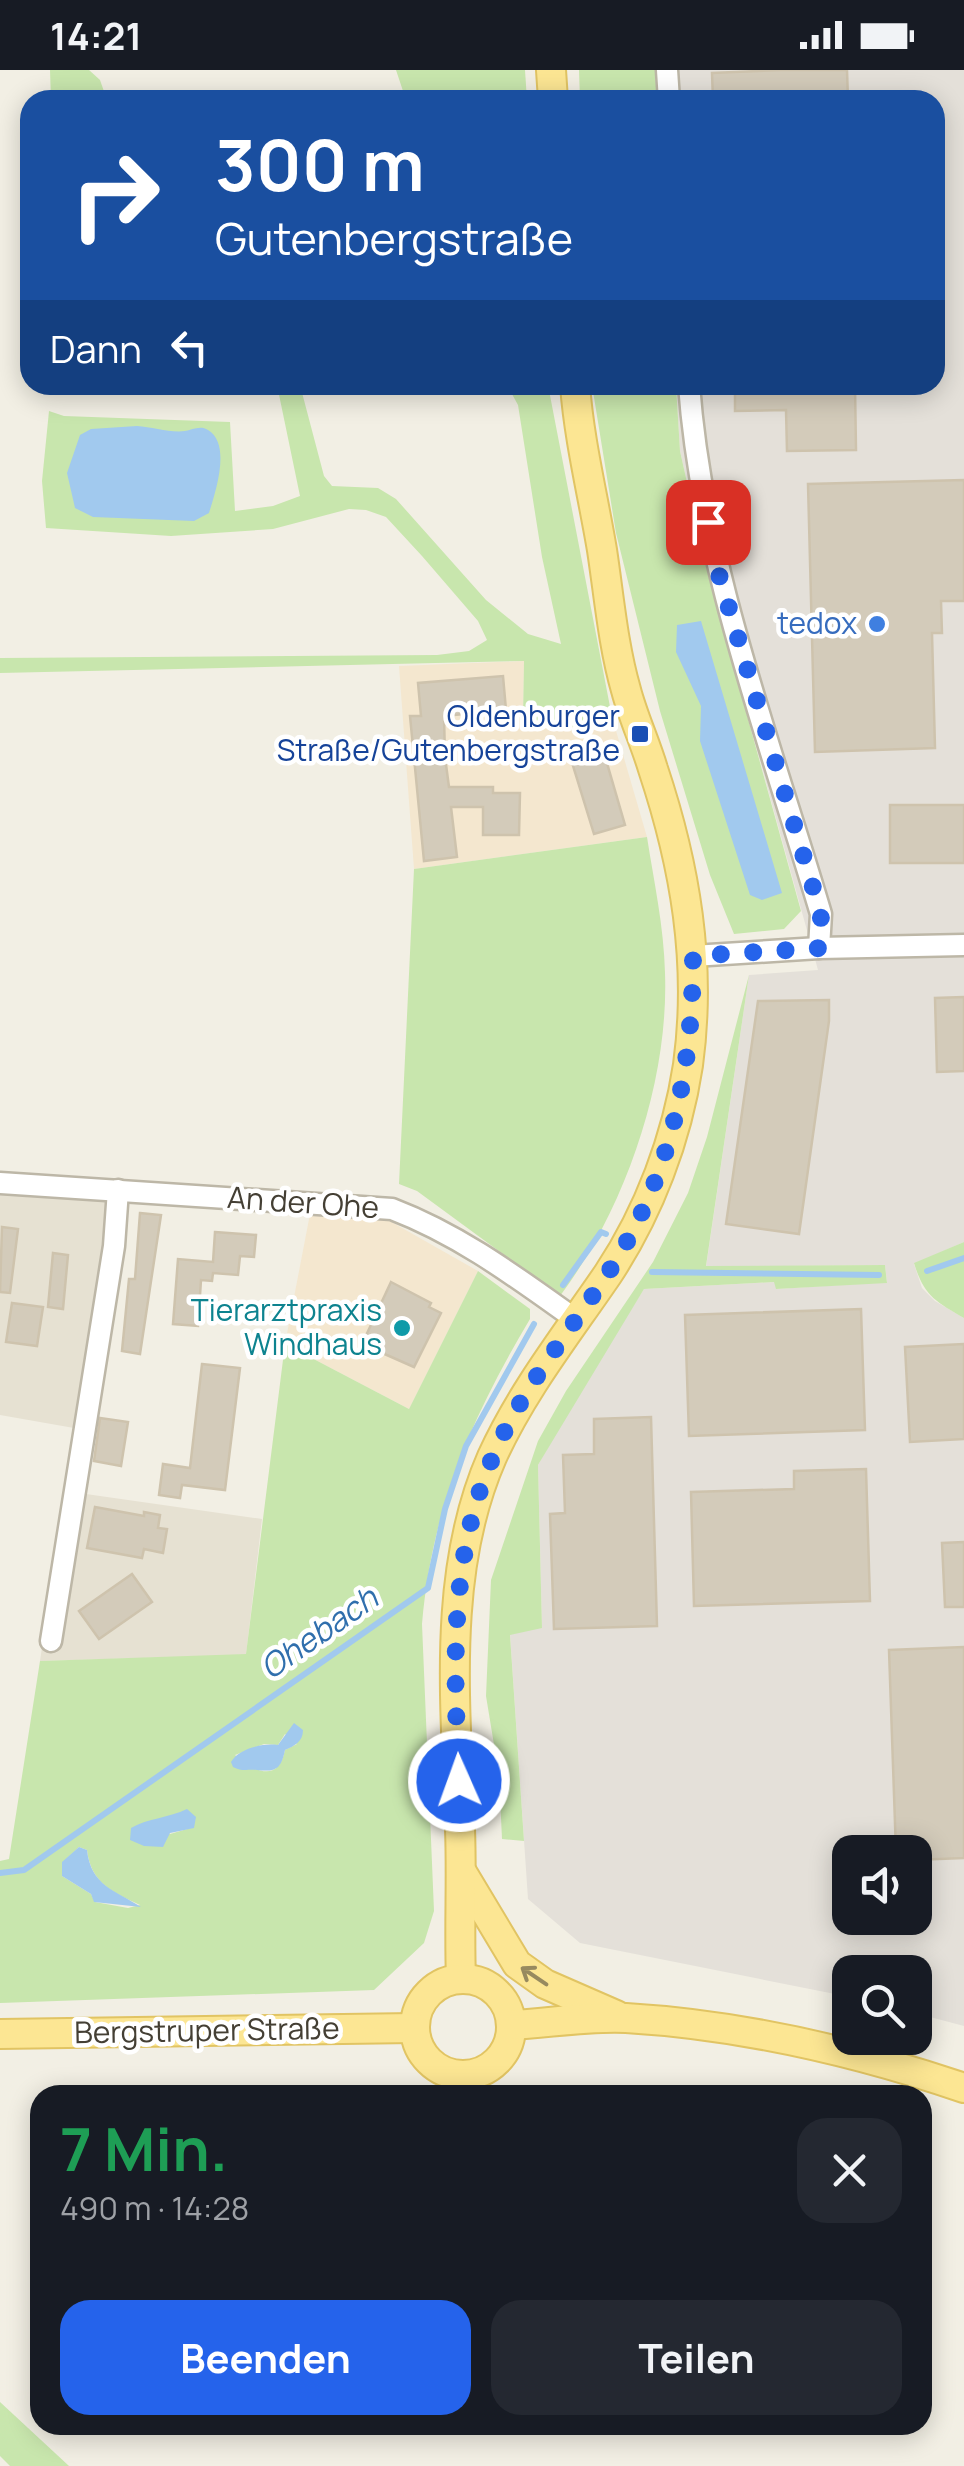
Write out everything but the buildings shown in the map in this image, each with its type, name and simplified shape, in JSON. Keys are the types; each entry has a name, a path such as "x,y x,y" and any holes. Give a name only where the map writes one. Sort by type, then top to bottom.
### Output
{"main road":[{"path":"461,1979 455,1642 461,1572 471,1520 491,1460 518,1406 632,1233 652,1192 674,1130 693,1017 693,956 679,861 653,767 624,686 577,395"},
{"path":"462,1873 517,1964 544,1984 622,2018"},
{"path":"461,1979 476,1981 500,1998 511,2025 509,2040 492,2065 464,2076 449,2074 424,2056 414,2028 416,2014 433,1989 461,1979"},
{"path":"511,2025 622,2018 737,2029 900,2066 964,2088"},
{"name":"Bergstruper Straße","path":"0,2034 414,2028"}],"street":[{"path":"690,395 694,451 714,558 821,914 820,948"},
{"path":"693,956 820,948 964,946"},
{"name":"An der Ohe","path":"0,1183 392,1209 436,1226 475,1249 575,1319"},
{"path":"51,1641 114,1246 118,1190"}],"shaded area":[{"path":"655,70 964,70 964,1242 914,1264 922,1288 935,1301 964,1318 964,2026 932,2018 932,1955 832,1955 832,1993 580,1943 528,1899 510,1634 542,1627 538,1465 589,1375 644,1289 775,1282 777,1289 887,1282 885,1265 706,1267 749,975 818,970 705,563 680,451 677,395 945,395 945,90 656,90"},
{"path":"524,661 523,717 573,727 612,717 647,837 414,869 399,666"},
{"path":"0,1194 106,1197 105,1239 74,1428 0,1415"},
{"path":"310,1214 388,1220 478,1271 409,1409 285,1344"},
{"path":"65,1491 262,1519 246,1655 40,1661"}],"green space":[{"path":"50,70 89,70 100,80 104,90 51,90"},
{"path":"396,70 525,70 526,90 403,90"},
{"path":"579,70 655,70 656,90 580,90"},
{"path":"279,395 303,395 324,476 332,486 378,488 396,499 486,600 528,634 561,644 542,557 518,405 512,395 550,395 612,717 573,727 537,728 523,717 524,661 0,673 0,658 437,655 469,651 487,640 478,621 386,517 366,510 349,509 273,529 171,536 46,528 42,481 49,411 64,416 230,422 235,511 273,506 300,496"},
{"path":"594,395 677,395 680,451 705,563 801,911 784,929 734,934 710,875 660,711 616,533"},
{"path":"647,837 665,973 664,1015 651,1100 623,1184 583,1262 560,1296 417,1191 399,1184 414,869"},
{"path":"749,975 706,1266 885,1265 887,1283 776,1289 774,1282 644,1289 538,1465 542,1628 510,1635 524,1841 502,1839 499,1775 486,1696 491,1580 538,1441 566,1391 653,1262 688,1193 707,1137"},
{"path":"964,1242 964,1318 932,1296 914,1263"},
{"path":"478,1271 530,1309 530,1319 490,1392 458,1465 427,1582 422,1624 434,1911 424,1943 374,1990 0,2003 0,1861 9,1859 40,1661 246,1654 285,1344 409,1409","holes":["285,1734 297,1744 285,1750 282,1761 271,1771 250,1766 235,1755 264,1744 278,1745","174,1816 194,1827 170,1834 149,1822","79,1847 87,1850 98,1878 112,1891 140,1905 128,1908 95,1902 91,1894 62,1876 63,1862"]},
{"path":"0,2402 30,2430 30,2435 36,2435 69,2466 10,2466 0,2456"}],"water":[{"path":"137,426 180,431 202,428 215,437 220,469 209,513 194,521 93,517 75,508 67,473 80,435 91,429"},
{"path":"701,621 782,893 762,900 750,895 700,741 701,706 676,652 677,625"},
{"path":"294,1723 303,1730 301,1738 285,1750 276,1768 268,1771 233,1767 231,1762 246,1750 278,1745"},
{"path":"187,1809 196,1817 194,1828 170,1833 163,1847 130,1840 131,1828"},
{"path":"79,1847 87,1850 99,1879 141,1907 94,1902 91,1894 62,1876 62,1862"}],"waterway":[{"name":"Ohebach","path":"563,1285 601,1232 606,1234"},
{"path":"927,1271 964,1258"},
{"name":"Ohebach","path":"652,1272 879,1275"},
{"name":"Ohebach","path":"0,1873 24,1870 428,1588 445,1509 466,1446 534,1324"}],"place":[{"name":"tedox","path":"877,624"},
{"name":"Oldenburger Straße/Gutenbergstraße","path":"640,734"},
{"name":"Tierarztpraxis Windhaus","path":"402,1328"}],"route":[{"path":"459,1781 455,1642 461,1572 471,1520 491,1460 518,1406 609,1272 652,1192 674,1130 687,1069 693,1017 693,956 820,948 821,914 714,558 708,522"}]}
